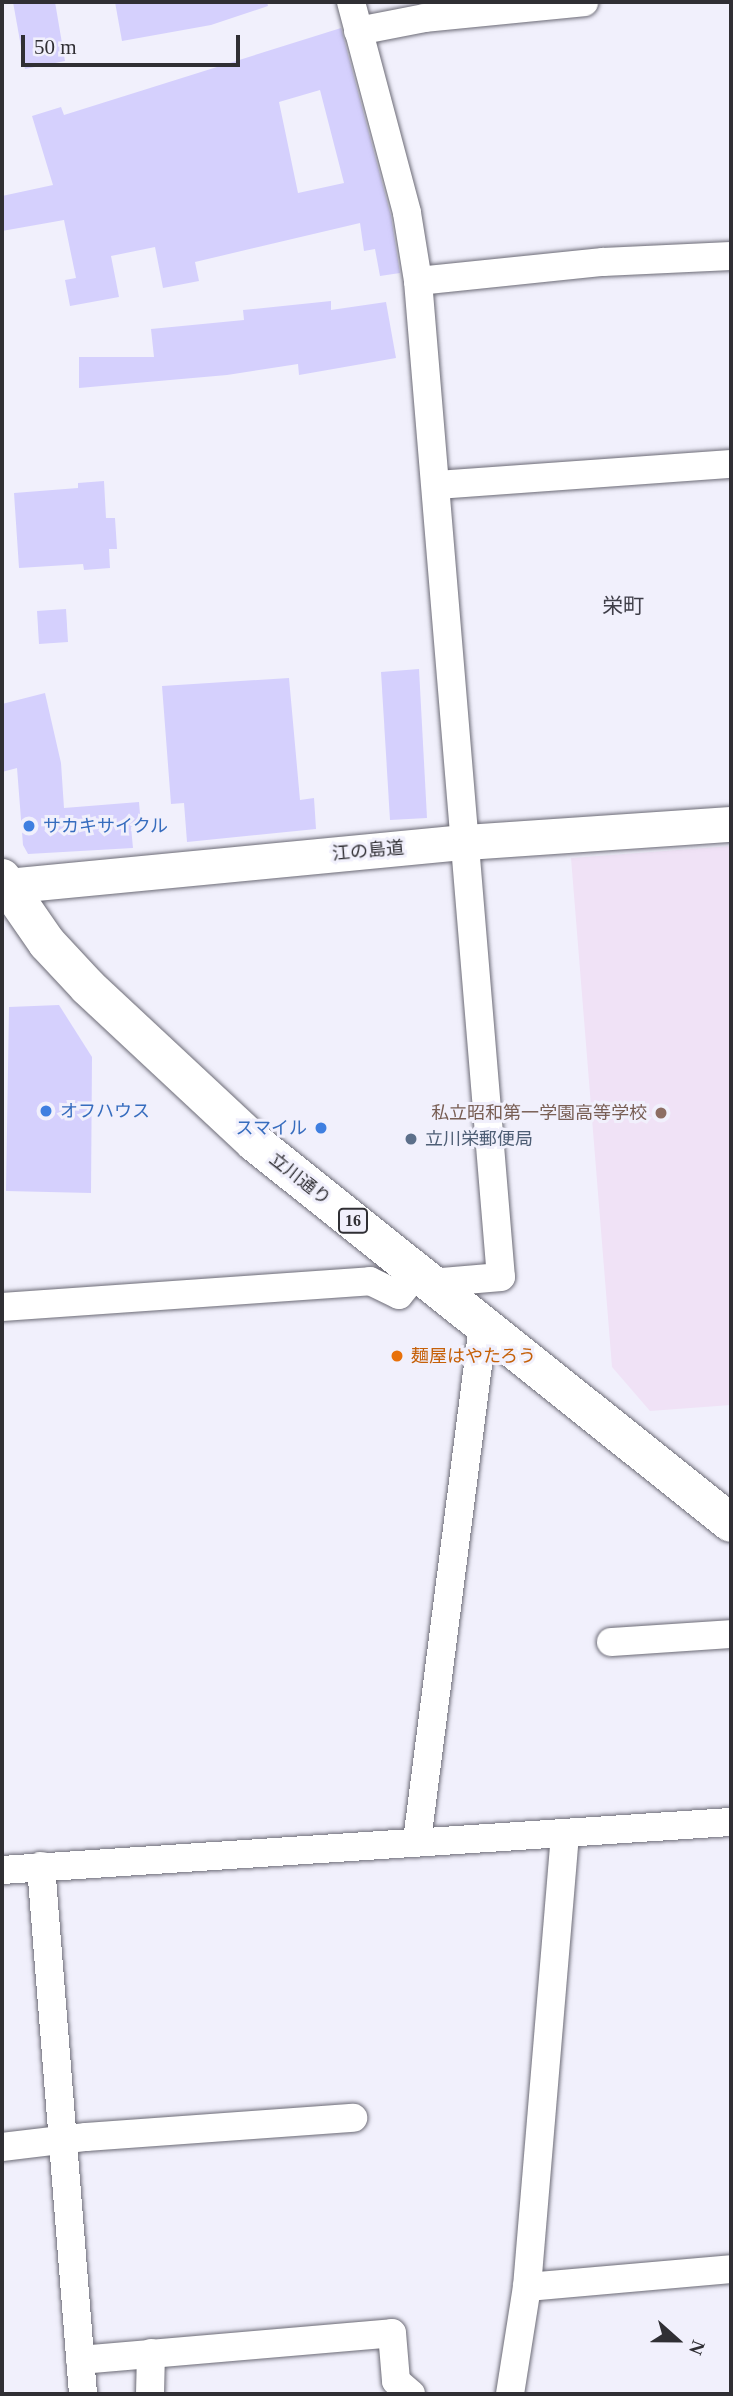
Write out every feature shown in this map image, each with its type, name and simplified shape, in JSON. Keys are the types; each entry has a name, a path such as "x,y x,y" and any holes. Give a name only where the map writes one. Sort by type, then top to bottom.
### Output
{"main road":[{"name":"立川通り","path":"3,883 47,943 161,1060 254,1142 731,1522"}],"street":[{"path":"2,1307 370,1281 399,1295 423,1278 501,1277 418,281 407,213 351,2"},
{"path":"358,31 425,18 584,2"},
{"path":"418,281 603,262 731,256"},
{"path":"437,485 731,464"},
{"name":"江の島道","path":"3,883 465,842 731,824"},
{"path":"417,1841 483,1326"},
{"path":"611,1642 731,1634"},
{"path":"2,1870 731,1822"},
{"path":"510,2394 527,2287 565,1835"},
{"path":"41,1866 83,2394"},
{"path":"2,2147 62,2143 86,2137 353,2118"},
{"path":"527,2287 731,2266"},
{"path":"80,2360 391,2333 396,2381 411,2394"},
{"path":"150,2394 151,2353"}],"shaded area":[{"name":"私立昭和第一学園高等学校","path":"731,846 731,1405 650,1411 612,1367 571,858"}],"building":[{"path":"13,2 55,2 65,61 25,69"},
{"path":"115,2 267,2 268,6 211,25 122,41"},
{"path":"341,28 391,216 400,273 380,276 375,249 364,251 360,223 195,262 199,281 163,288 155,247 111,256 119,297 70,306 65,280 76,278 64,220 2,231 2,196 53,185 32,116 61,107 64,115","holes":["320,90 344,183 298,193 279,102"]},
{"path":"331,301 331,310 386,302 396,358 299,375 298,364 227,375 79,388 79,357 154,357 151,329 244,320 243,310"},
{"path":"104,481 106,518 115,518 117,549 109,549 110,568 84,570 83,564 19,568 14,493 78,488 78,483"},
{"path":"66,609 68,642 39,644 37,611"},
{"path":"419,669 427,818 390,820 381,672"},
{"path":"289,678 300,800 314,798 316,829 187,842 184,803 171,804 162,686"},
{"path":"45,693 61,763 64,808 139,802 141,826 131,827 133,848 28,854 23,845 17,768 2,772 2,704"},
{"path":"59,1005 92,1057 91,1193 6,1191 9,1007"}],"place":[{"name":"サカキサイクル","path":"29,826"},
{"name":"オフハウス","path":"46,1111"},
{"name":"私立昭和第一学園高等学校","path":"661,1113"},
{"name":"スマイル","path":"321,1128"},
{"name":"立川栄郵便局","path":"411,1139"},
{"name":"麺屋はやたろう","path":"397,1356"}],"district":[{"name":"栄町","path":"623,606"}]}
